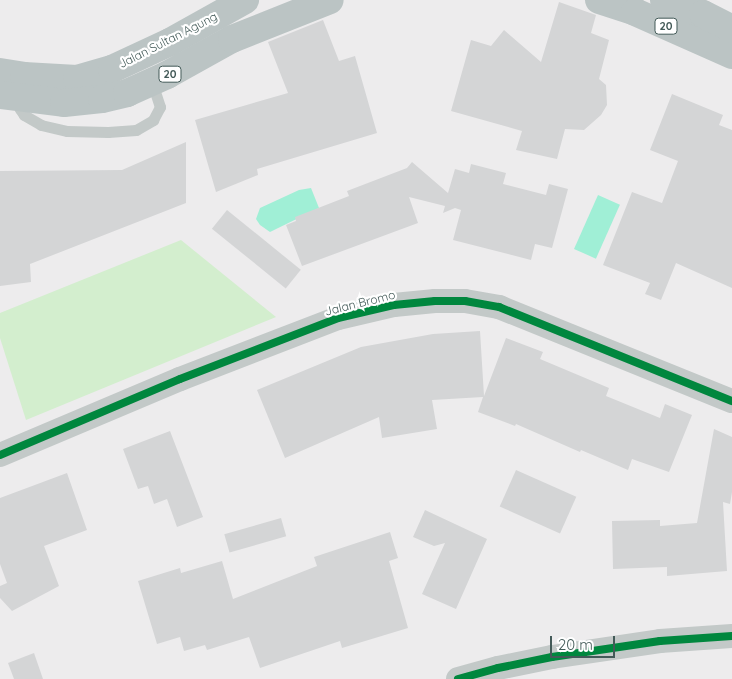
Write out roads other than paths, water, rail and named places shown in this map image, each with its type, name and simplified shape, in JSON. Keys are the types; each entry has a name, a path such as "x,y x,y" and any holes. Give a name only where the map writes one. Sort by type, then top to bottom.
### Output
{"highway":[{"name":"Jalan Sultan Agung","path":"0,72 24,76 77,79 112,69 170,42 245,0"},
{"name":"20","path":"11,97 64,103 127,93 152,82 232,39 330,0"},
{"name":"20","path":"599,0 635,12 732,55"},
{"name":"20","path":"664,0 703,14 732,28"}],"street":[{"name":"Jalan Bromo","path":"0,455 180,379 338,318 394,305 435,301 465,301 499,308 732,401"},
{"path":"458,679 498,668 552,657 660,641 732,636"}],"lane":[{"path":"11,97 24,116 41,125 67,131 130,131 146,126 157,114 160,107 159,99 152,82"}]}
